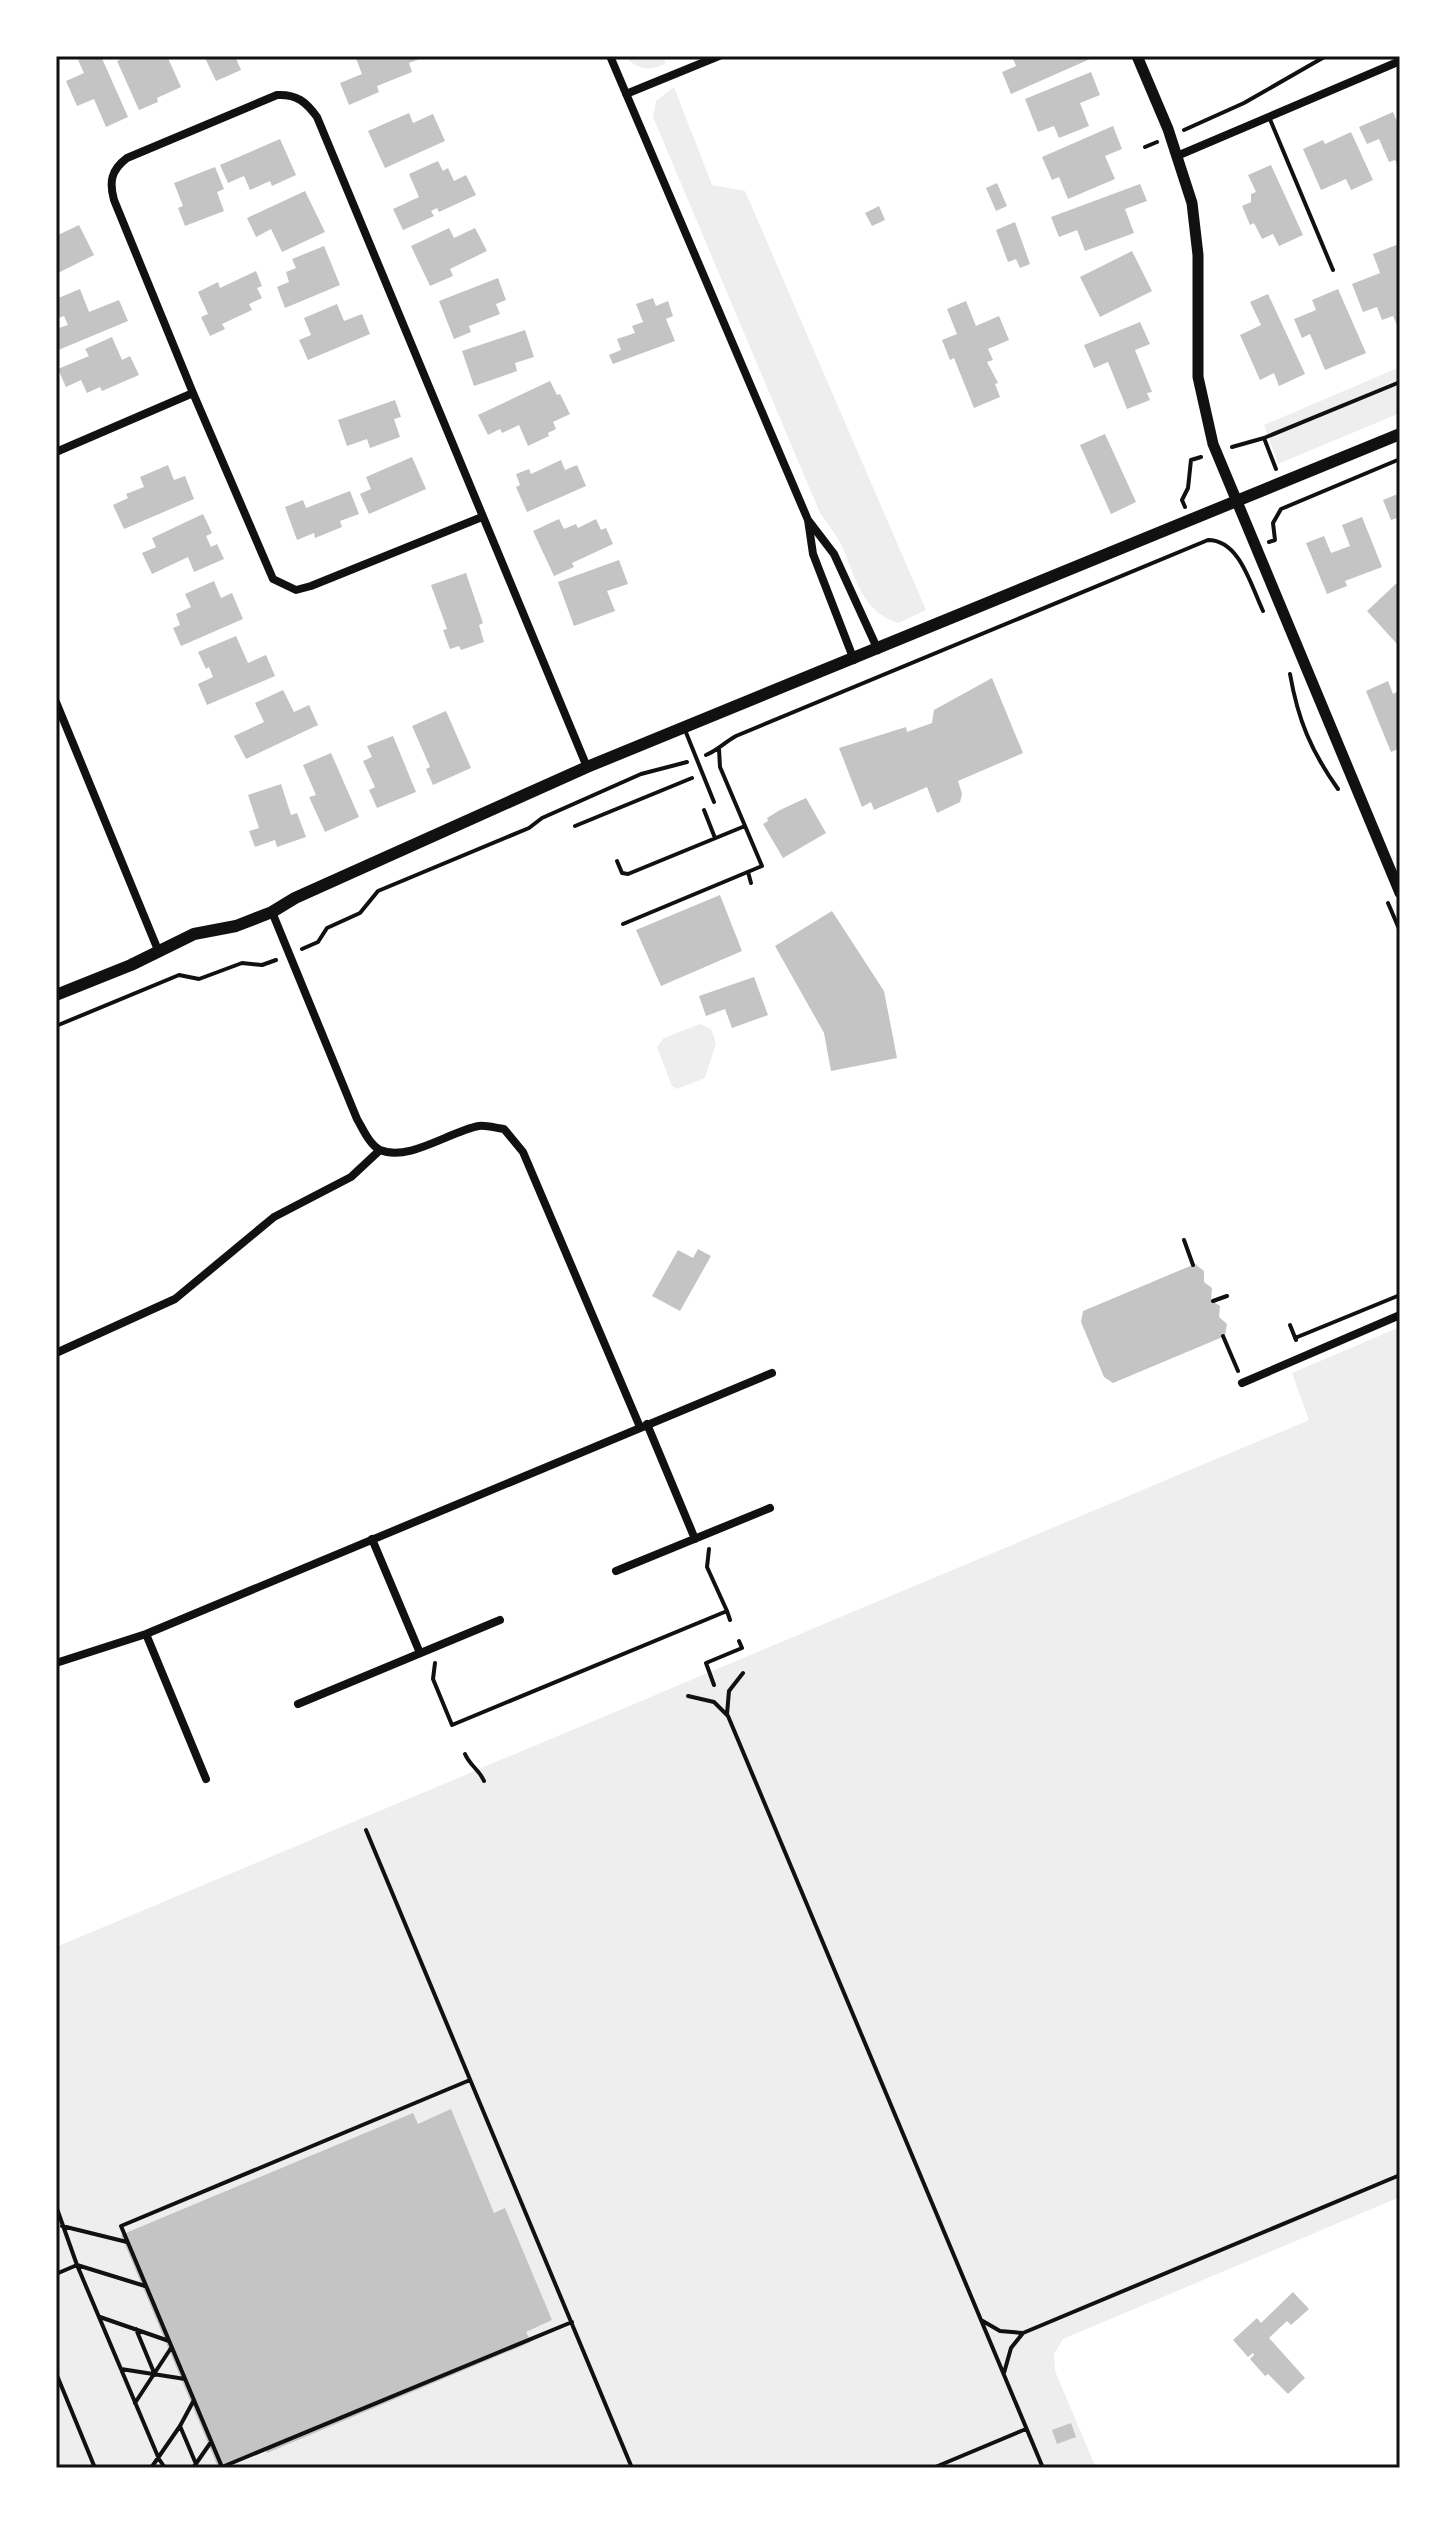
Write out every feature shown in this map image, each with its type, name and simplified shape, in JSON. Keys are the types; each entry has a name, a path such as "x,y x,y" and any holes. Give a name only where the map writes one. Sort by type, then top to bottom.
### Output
{"main road":[{"path":"56,995 131,965 194,934 236,926 272,912 295,898 587,767 1400,434"}],"street":[{"path":"610,56 808,520 834,554 878,650"},
{"path":"626,94 719,56"},
{"path":"1137,56 1170,136 1192,203 1199,280 1197,352 1202,400 1213,444 1400,893"},
{"path":"1177,156 1400,61"},
{"path":"482,517 311,586 296,590 273,579 114,200 110,187 117,165 127,158 277,95 290,95 308,105 317,117 587,767"},
{"path":"56,452 193,393"},
{"path":"808,520 813,554 854,660"},
{"path":"56,702 158,950"},
{"path":"272,912 357,1119 370,1141 380,1150 398,1152 417,1149 481,1126 504,1129 523,1152 695,1539"},
{"path":"56,1353 175,1299 274,1217 351,1177 380,1150"},
{"path":"1242,1383 1400,1315"},
{"path":"56,1663 146,1634 772,1373"},
{"path":"616,1571 770,1508"},
{"path":"372,1539 420,1653"},
{"path":"298,1704 500,1620"},
{"path":"146,1634 206,1779"}],"lane":[{"path":"1269,117 1333,270"},
{"path":"684,729 714,802"}],"path":[{"path":"1145,147 1235,108 1326,56"},
{"path":"1241,443 1264,438 1400,382"},
{"path":"1264,438 1275,467"},
{"path":"1272,541 1275,540 1275,517 1288,503 1400,459"},
{"path":"1182,500 1188,488 1191,460"},
{"path":"623,924 762,866 720,767 719,749 724,742 736,736 1199,543 1218,540 1238,555 1264,614"},
{"path":"1289,668 1296,710 1318,761 1342,796"},
{"path":"56,1026 179,975 205,978 242,963 262,965 290,954 318,942 327,928 360,913 378,891 529,828 542,818 641,774 677,766"},
{"path":"575,826 720,767"},
{"path":"617,861 622,873 628,874 745,826"},
{"path":"748,872 751,883"},
{"path":"1388,902 1400,931"},
{"path":"1184,1240 1193,1265"},
{"path":"1295,1338 1400,1295"},
{"path":"1213,1301 1227,1296"},
{"path":"1223,1336 1238,1371"},
{"path":"708,1542 707,1567 730,1620"},
{"path":"434,1656 433,1679 452,1725 727,1611"},
{"path":"714,1685 706,1663 742,1648 739,1641"},
{"path":"728,1716 729,1691 743,1673"},
{"path":"688,1696 714,1702 728,1716 1043,2468"},
{"path":"465,1754 469,1764 479,1770 484,1781"},
{"path":"366,1830 632,2468"},
{"path":"470,2080 121,2226 211,2442 222,2467 572,2322"},
{"path":"981,2320 1000,2331 1023,2333 1400,2175"},
{"path":"56,2206 77,2265 165,2468"},
{"path":"62,2226 127,2242"},
{"path":"56,2274 77,2265 146,2286"},
{"path":"99,2316 136,2328 170,2344"},
{"path":"136,2328 155,2375"},
{"path":"1004,2376 1011,2348 1023,2333"},
{"path":"135,2403 155,2375 170,2344"},
{"path":"121,2369 185,2379"},
{"path":"56,2373 95,2468"},
{"path":"151,2468 194,2400"},
{"path":"180,2426 195,2466"},
{"path":"933,2468 1026,2429"},
{"path":"195,2466 211,2442"}],"shaded area":[{"path":"625,56 662,56 666,63 655,68 644,68"},
{"path":"674,87 712,185 745,191 926,610 898,623 875,610 867,601 841,544 820,513 653,117 656,101"},
{"path":"1400,367 1400,413 1278,464 1264,425"},
{"path":"700,1024 711,1029 716,1043 705,1078 677,1089 672,1086 657,1047 664,1038"},
{"path":"1400,1327 1400,2197 1063,2339 1054,2354 1055,2371 1096,2468 56,2468 56,1947 1309,1420 1292,1373"}],"building":[{"path":"101,56 128,117 106,127 94,99 77,106 66,81 84,73 78,60"},
{"path":"129,56 167,56 181,87 139,110 117,61"},
{"path":"204,56 235,56 241,70 216,81"},
{"path":"355,56 417,56 419,59 409,63 412,72 377,86 379,92 349,105 340,83 362,74"},
{"path":"1012,56 1089,56 1090,59 1011,94 1002,72 1016,66"},
{"path":"1091,72 1100,95 1080,103 1089,126 1059,138 1054,126 1038,132 1025,99"},
{"path":"1393,112 1400,129 1400,170 1395,160 1389,162 1379,139 1367,144 1359,127"},
{"path":"409,113 413,123 433,114 445,141 385,168 368,131"},
{"path":"1113,126 1122,149 1105,156 1115,179 1068,199 1059,177 1052,180 1042,157"},
{"path":"1351,132 1373,180 1351,190 1346,179 1321,190 1303,149 1323,140 1325,144"},
{"path":"280,139 296,175 272,186 270,181 250,190 244,176 228,183 220,165"},
{"path":"438,161 443,171 448,168 454,181 466,175 476,195 439,212 437,208 431,211 434,216 403,230 393,209 419,197 409,174"},
{"path":"1271,165 1303,235 1279,246 1273,234 1262,239 1254,223 1250,225 1242,206 1251,202 1251,194 1256,192 1248,175"},
{"path":"215,167 224,189 217,192 224,211 185,226 178,208 183,206 174,183"},
{"path":"997,183 1007,206 996,211 986,188"},
{"path":"1140,184 1147,201 1125,209 1134,233 1085,251 1077,230 1059,237 1051,217"},
{"path":"305,191 325,232 282,252 271,229 256,237 247,218"},
{"path":"879,206 885,220 872,226 865,213"},
{"path":"1015,222 1030,264 1020,268 1016,259 1008,262 996,230"},
{"path":"79,225 94,255 56,274 56,236"},
{"path":"449,228 454,238 475,228 487,251 450,269 453,276 430,286 411,246"},
{"path":"1399,244 1400,332 1393,316 1382,320 1377,307 1363,312 1352,284 1380,273 1373,254"},
{"path":"324,246 340,285 285,308 277,287 289,282 286,272 296,268 292,259"},
{"path":"1132,251 1152,291 1100,317 1080,277"},
{"path":"256,271 262,286 257,288 262,298 249,304 252,310 222,324 225,329 210,336 201,317 208,314 198,292 218,282 220,288"},
{"path":"498,278 506,300 496,304 500,314 469,326 471,332 454,339 439,301"},
{"path":"80,289 89,312 119,300 128,321 56,351 56,329 68,325 64,316 56,319 56,299"},
{"path":"1338,289 1366,353 1325,370 1310,334 1302,338 1294,319 1316,310 1312,300"},
{"path":"1268,294 1305,374 1279,386 1274,373 1260,380 1240,335 1261,325 1250,302"},
{"path":"653,298 656,306 668,301 673,316 666,319 675,341 613,364 609,355 621,350 617,339 635,333 632,326 643,322 636,304"},
{"path":"966,301 976,326 999,316 1009,340 988,349 993,360 987,362 998,383 995,384 1000,397 974,408 954,358 950,360 942,340 957,334 947,309"},
{"path":"337,304 344,321 362,314 370,334 308,360 299,340 311,335 304,318"},
{"path":"1140,322 1150,344 1135,350 1152,392 1147,393 1150,400 1127,409 1108,362 1094,368 1084,345"},
{"path":"525,330 534,357 515,363 517,371 474,386 462,351"},
{"path":"112,337 122,360 130,356 139,375 102,391 100,387 87,393 81,380 66,387 58,369 89,356 85,349"},
{"path":"550,381 570,414 553,422 556,429 548,433 549,436 528,446 519,425 488,435 478,415"},
{"path":"395,400 401,417 394,419 400,437 370,448 367,439 347,446 338,420"},
{"path":"1105,434 1136,502 1111,514 1080,445"},
{"path":"412,457 426,489 369,514 360,494 371,489 366,477"},
{"path":"561,460 565,470 577,465 586,486 527,512 516,487 520,485 516,474 529,469 531,474"},
{"path":"168,465 174,480 185,476 194,499 124,529 113,505 128,498 126,494 144,487 140,477"},
{"path":"350,491 359,514 340,521 342,527 315,538 314,533 297,540 285,507 303,500 306,508"},
{"path":"1400,493 1400,517 1391,520 1383,500"},
{"path":"203,514 212,533 206,536 211,547 217,544 224,559 194,572 188,557 152,574 142,553 156,547 152,538"},
{"path":"1362,517 1382,567 1345,581 1347,586 1327,594 1306,543 1324,536 1331,553 1350,546 1342,525"},
{"path":"559,519 564,529 576,524 578,528 596,519 601,530 606,528 613,544 572,563 574,567 554,576 533,531"},
{"path":"619,560 628,584 607,591 615,611 574,626 558,582"},
{"path":"466,573 483,623 479,625 484,642 461,650 459,646 450,649 443,630 447,629 431,585"},
{"path":"1400,580 1400,641 1397,644 1367,611"},
{"path":"214,581 221,598 232,593 243,619 181,646 173,628 180,625 176,614 191,607 185,594"},
{"path":"236,636 248,663 266,655 275,676 207,705 198,684 213,677 198,652"},
{"path":"992,678 1023,753 958,781 962,794 960,802 937,813 927,787 874,810 871,802 862,807 839,748 906,727 907,732 932,723 934,710"},
{"path":"1388,681 1393,694 1399,691 1400,694 1400,748 1391,752 1366,691"},
{"path":"283,690 294,712 309,705 318,725 246,759 234,736 264,722 255,703"},
{"path":"446,711 471,768 433,785 426,769 430,767 412,726"},
{"path":"393,736 416,792 377,808 369,790 375,787 363,761 372,757 367,746"},
{"path":"331,753 359,817 325,832 309,797 316,795 303,765"},
{"path":"281,784 291,815 297,813 306,837 277,847 275,840 255,847 249,831 259,828 248,795"},
{"path":"806,798 826,833 783,858 763,824 780,810"},
{"path":"720,895 742,951 661,986 636,930"},
{"path":"832,911 884,991 897,1058 831,1071 824,1033 775,946"},
{"path":"754,977 768,1015 732,1028 725,1009 706,1016 699,996"},
{"path":"698,1249 711,1256 680,1311 652,1296 678,1250 693,1258"},
{"path":"1195,1264 1204,1271 1204,1282 1212,1288 1211,1300 1220,1306 1219,1317 1227,1324 1225,1336 1113,1383 1104,1377 1081,1322 1083,1311"},
{"path":"451,2109 494,2213 505,2208 552,2320 526,2332 531,2342 267,2453 265,2448 218,2467 121,2235 413,2113 418,2124"},
{"path":"1293,2292 1309,2309 1291,2325 1287,2321 1269,2338 1305,2378 1288,2394 1250,2359 1253,2353 1248,2357 1233,2340 1257,2318 1261,2323"},
{"path":"1071,2423 1076,2437 1057,2444 1052,2430"}]}
